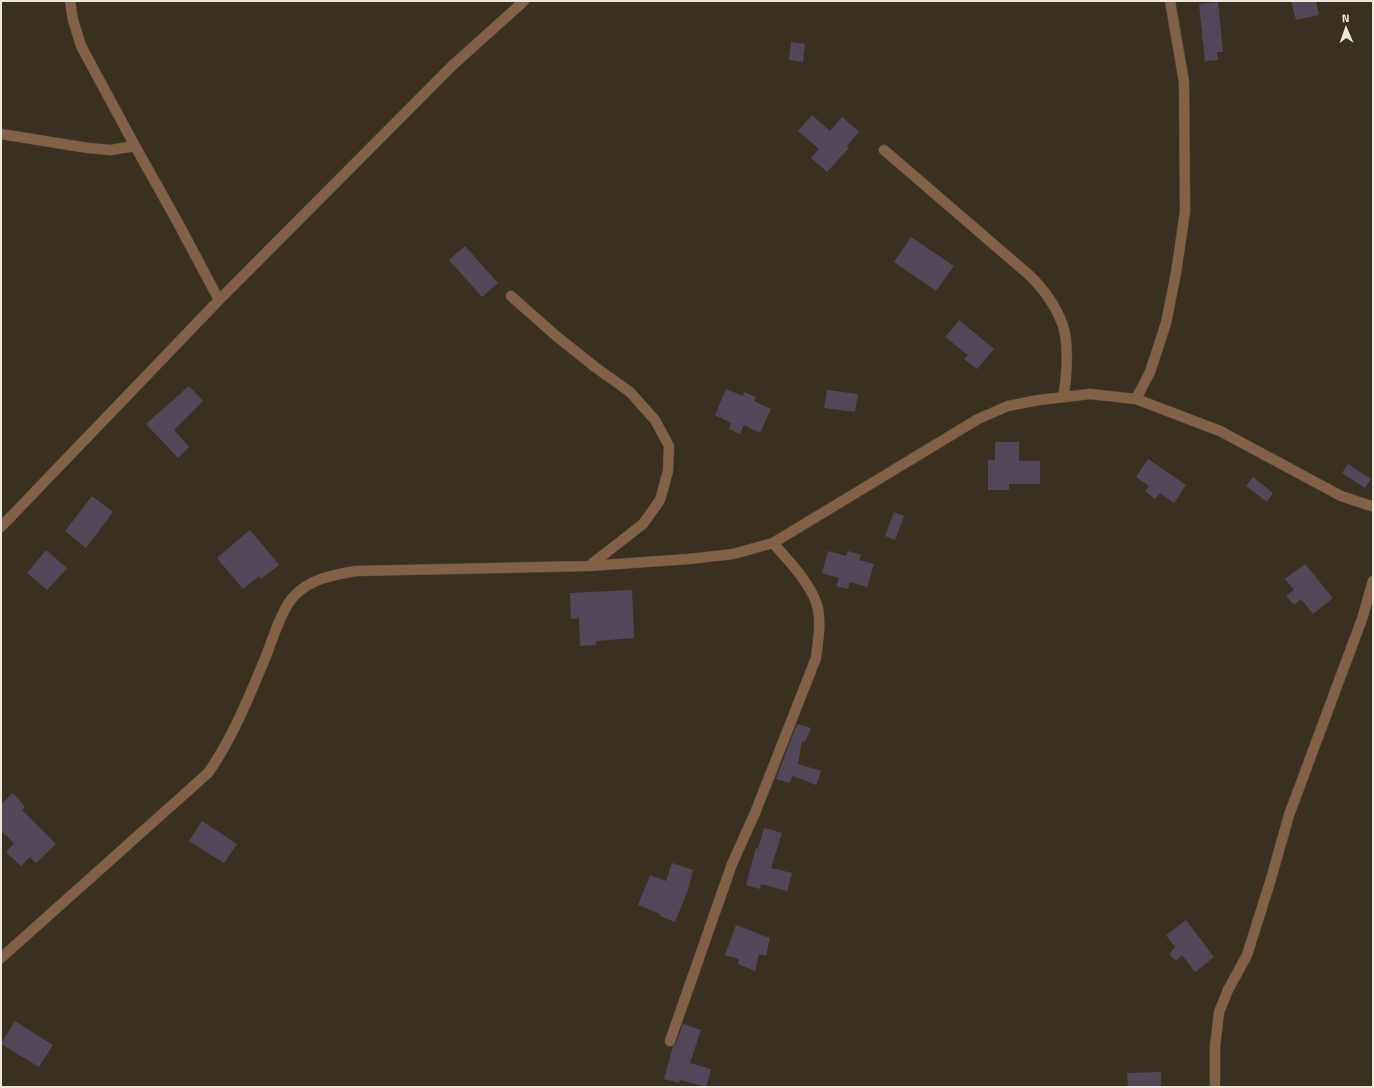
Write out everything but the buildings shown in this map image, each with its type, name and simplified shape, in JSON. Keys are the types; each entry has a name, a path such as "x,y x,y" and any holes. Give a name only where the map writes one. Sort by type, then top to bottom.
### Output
{"street":[{"path":"70,1 81,46 219,300"},
{"path":"1,528 219,300 453,65 524,1"},
{"path":"1136,399 1150,372 1166,323 1176,273 1185,212 1184,82 1170,1"},
{"path":"1,134 88,148 111,150 135,146"},
{"path":"884,150 1038,284 1048,298 1063,326 1065,341 1066,384 1063,397"},
{"path":"511,296 555,335 595,367 630,392 655,420 668,446 668,471 660,500 643,524 589,566"},
{"path":"1,958 208,773 220,756 230,736 258,676 283,613 294,595 306,586 325,576 356,571 589,566 689,559 733,554 773,543 978,419 1008,406 1039,400 1090,394 1136,399 1220,431 1341,496 1373,506"},
{"path":"670,1041 732,864 755,813 816,658 819,634 818,608 810,588 773,543"},
{"path":"1215,1087 1215,1046 1220,1012 1228,990 1247,955 1290,815 1362,618 1373,581"}]}
